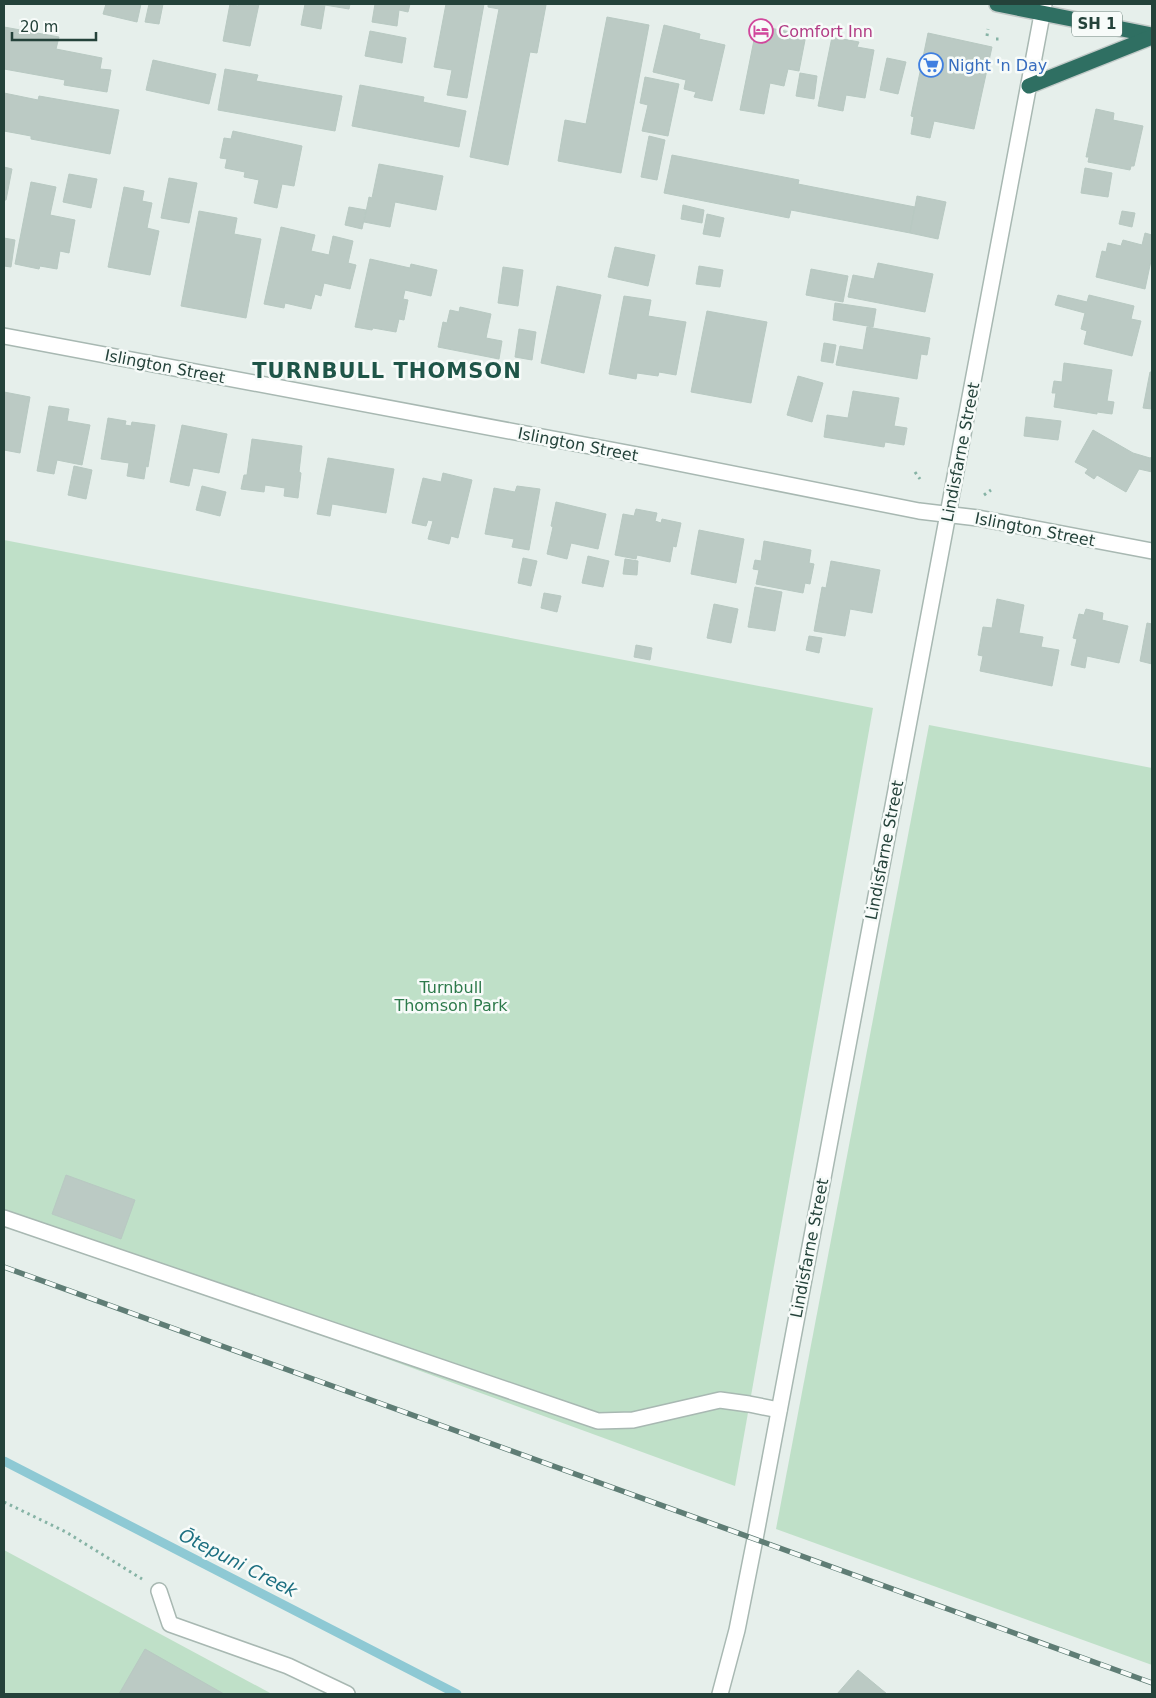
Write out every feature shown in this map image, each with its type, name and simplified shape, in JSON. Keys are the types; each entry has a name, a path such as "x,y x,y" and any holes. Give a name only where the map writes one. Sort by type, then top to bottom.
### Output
{"highway":[{"name":"SH 1","path":"997,4 1043,8 1152,36"},
{"path":"1029,86 1152,36"}],"street":[{"name":"Lindisfarne Street","path":"720,1694 737,1630 1043,8"},
{"name":"Islington Street","path":"4,336 643,456 920,511 986,519 1152,551"},
{"path":"4,1218 598,1421 633,1420 720,1400 779,1410"},
{"path":"159,1590 170,1624 288,1666 347,1694"}],"path":[{"path":"986,36 988,29"},
{"path":"996,39 1001,39"},
{"path":"915,472 920,479"},
{"path":"984,495 991,490"},
{"path":"4,1502 66,1532 159,1590"}],"green space":[{"name":"Turnbull Thomson Park","path":"4,540 873,708 735,1486 4,1219"},
{"path":"929,725 1152,768 1152,1665 776,1529"},
{"path":"4,1550 272,1694 4,1694"}],"building":[{"path":"106,4 141,4 137,22 103,14"},
{"path":"149,4 163,4 159,24 145,22"},
{"path":"230,4 238,6 238,4 259,4 250,46 223,41"},
{"path":"305,4 350,4 349,9 325,5 321,29 301,25"},
{"path":"375,4 410,4 408,12 399,10 397,26 372,22"},
{"path":"446,4 484,4 467,98 447,95 452,70 434,67"},
{"path":"488,4 546,5 537,53 530,52 508,165 470,157 499,9 488,7"},
{"path":"607,17 649,25 621,173 558,161 565,120 586,124"},
{"path":"755,21 771,24 770,28 806,35 799,71 788,69 784,86 770,83 764,114 740,110 754,40 751,39"},
{"path":"664,25 700,34 699,39 725,45 712,101 694,97 696,92 684,89 686,80 653,72"},
{"path":"4,27 59,37 56,49 102,58 100,69 111,70 107,92 64,85 65,80 4,69"},
{"path":"370,31 406,38 402,63 365,56"},
{"path":"928,33 992,47 974,129 934,121 930,138 911,134 914,117 911,116"},
{"path":"832,37 859,42 857,47 874,50 865,98 846,95 843,111 818,106"},
{"path":"887,58 906,62 898,94 880,90"},
{"path":"153,60 216,74 209,104 146,90"},
{"path":"225,69 258,75 256,81 342,96 335,131 218,110"},
{"path":"800,73 817,76 814,99 796,96"},
{"path":"645,77 679,84 668,136 642,131 648,105 640,103"},
{"path":"360,85 424,97 423,102 466,111 459,147 352,126"},
{"path":"4,93 38,100 39,96 119,110 110,154 31,139 31,136 4,131"},
{"path":"1096,109 1114,113 1113,120 1143,126 1134,166 1131,166 1130,170 1088,162 1089,157 1086,157"},
{"path":"233,131 302,146 294,186 282,184 277,208 254,203 259,180 244,177 245,172 225,168 227,159 220,158 224,138 231,139"},
{"path":"649,136 665,140 657,180 641,177"},
{"path":"672,155 799,180 798,184 915,207 910,233 791,210 789,218 664,193"},
{"path":"379,164 443,176 436,210 395,202 390,227 364,222 369,197 372,198"},
{"path":"4,167 12,169 6,200 4,200"},
{"path":"1085,168 1112,173 1108,197 1081,193"},
{"path":"69,174 97,179 91,208 63,202"},
{"path":"169,178 197,183 189,223 161,218"},
{"path":"31,182 56,187 50,215 75,220 69,253 60,251 57,269 40,266 39,269 15,264"},
{"path":"124,187 144,191 142,201 152,203 147,228 159,231 150,275 108,267"},
{"path":"917,196 946,202 938,239 910,233"},
{"path":"683,205 704,210 702,223 681,219"},
{"path":"349,207 366,210 362,229 345,225"},
{"path":"199,211 237,218 234,234 261,239 246,318 181,306"},
{"path":"1122,211 1135,213 1132,227 1119,224"},
{"path":"707,214 724,218 720,237 703,234"},
{"path":"281,227 315,235 311,251 329,255 333,236 353,241 348,263 356,265 350,289 324,283 321,296 315,294 311,309 285,303 284,308 264,304"},
{"path":"1145,233 1152,235 1152,256 1145,289 1096,277 1102,251 1106,252 1108,243 1121,246 1123,240 1142,245"},
{"path":"4,238 15,240 11,267 4,266"},
{"path":"615,247 655,255 648,286 608,277"},
{"path":"370,259 410,268 411,264 437,270 431,296 405,290 403,299 408,300 404,320 399,319 396,332 355,327"},
{"path":"878,263 933,274 925,312 848,297 853,275 874,279"},
{"path":"699,266 723,270 720,287 696,284"},
{"path":"503,267 523,270 518,306 498,303"},
{"path":"811,269 848,276 843,302 806,295"},
{"path":"557,286 601,295 584,373 541,363"},
{"path":"1058,295 1087,302 1089,295 1134,306 1131,319 1141,321 1132,356 1084,344 1087,331 1081,329 1085,313 1055,305"},
{"path":"624,296 651,300 648,316 686,322 676,375 659,372 658,376 637,373 636,379 609,374"},
{"path":"835,303 876,309 873,327 833,320"},
{"path":"460,307 491,314 486,338 502,341 499,359 438,347 443,322 447,323 450,310 459,312"},
{"path":"707,311 767,322 751,403 691,392"},
{"path":"867,327 930,338 927,355 921,354 917,379 836,365 840,346 863,350"},
{"path":"519,329 536,332 532,360 515,357"},
{"path":"824,343 836,345 833,363 821,361"},
{"path":"1064,363 1112,370 1107,401 1114,402 1112,414 1097,412 1097,414 1054,407 1056,393 1052,393 1054,381 1062,382"},
{"path":"1150,372 1152,372 1152,409 1143,408"},
{"path":"798,376 823,383 812,422 787,415"},
{"path":"853,391 899,398 894,426 907,428 904,445 885,442 884,447 824,437 827,415 848,418"},
{"path":"4,392 30,397 20,453 4,450"},
{"path":"49,406 69,409 67,421 90,425 82,465 57,460 54,474 37,471"},
{"path":"1026,417 1061,421 1058,440 1024,436"},
{"path":"108,418 126,421 125,425 131,426 132,422 155,425 148,467 146,466 144,479 127,476 129,463 101,459"},
{"path":"182,425 227,434 219,473 193,468 189,486 170,482"},
{"path":"1093,430 1133,453 1152,457 1152,472 1139,469 1126,492 1097,475 1094,479 1085,473 1088,469 1075,462"},
{"path":"252,439 302,446 298,498 284,496 285,488 265,485 264,492 241,489 244,475 247,475"},
{"path":"328,458 394,469 386,513 332,504 330,516 317,514"},
{"path":"74,466 92,470 86,499 68,495"},
{"path":"443,473 472,480 458,538 451,536 449,544 428,539 433,521 428,520 426,526 412,523 423,478 441,482"},
{"path":"202,486 226,492 220,516 196,510"},
{"path":"517,486 540,489 529,550 512,547 514,539 485,534 494,488 515,492"},
{"path":"556,502 606,514 598,549 571,543 567,559 547,554"},
{"path":"636,509 657,513 655,521 661,523 662,519 681,523 676,547 673,546 670,562 637,555 636,559 615,555 623,514 634,516"},
{"path":"699,530 744,539 736,583 691,574"},
{"path":"764,541 811,550 809,563 814,564 810,584 805,583 803,593 756,584 759,570 753,569 755,560 761,561"},
{"path":"588,556 609,561 603,587 582,583"},
{"path":"523,558 537,561 531,586 518,583"},
{"path":"625,559 638,561 637,575 623,574"},
{"path":"831,561 880,570 872,613 850,609 845,636 814,631 822,587 826,588"},
{"path":"755,587 782,592 775,631 748,627"},
{"path":"544,593 561,596 557,612 541,608"},
{"path":"997,599 1024,605 1019,633 1043,637 1041,647 1059,650 1052,686 980,671 983,656 978,655 983,627 992,628"},
{"path":"714,604 738,609 731,643 707,638"},
{"path":"1086,609 1103,613 1102,620 1128,626 1119,663 1087,656 1085,668 1071,665 1077,639 1073,638 1079,614 1084,615"},
{"path":"1147,623 1152,624 1152,664 1140,661"},
{"path":"809,636 822,638 819,653 806,650"},
{"path":"636,645 652,648 650,660 634,657"},
{"path":"66,1175 135,1200 121,1239 52,1214"},
{"path":"145,1649 224,1694 119,1694"},
{"path":"858,1670 887,1694 837,1694"}],"waterway":[{"name":"Ōtepuni Creek","path":"4,1461 457,1694"}],"railway":[{"path":"4,1267 1152,1683"}],"place":[{"name":"Comfort Inn","path":"761,31"},
{"name":"Night 'n Day","path":"931,65"}],"district":[{"name":"TURNBULL THOMSON","path":"387,371"}]}
